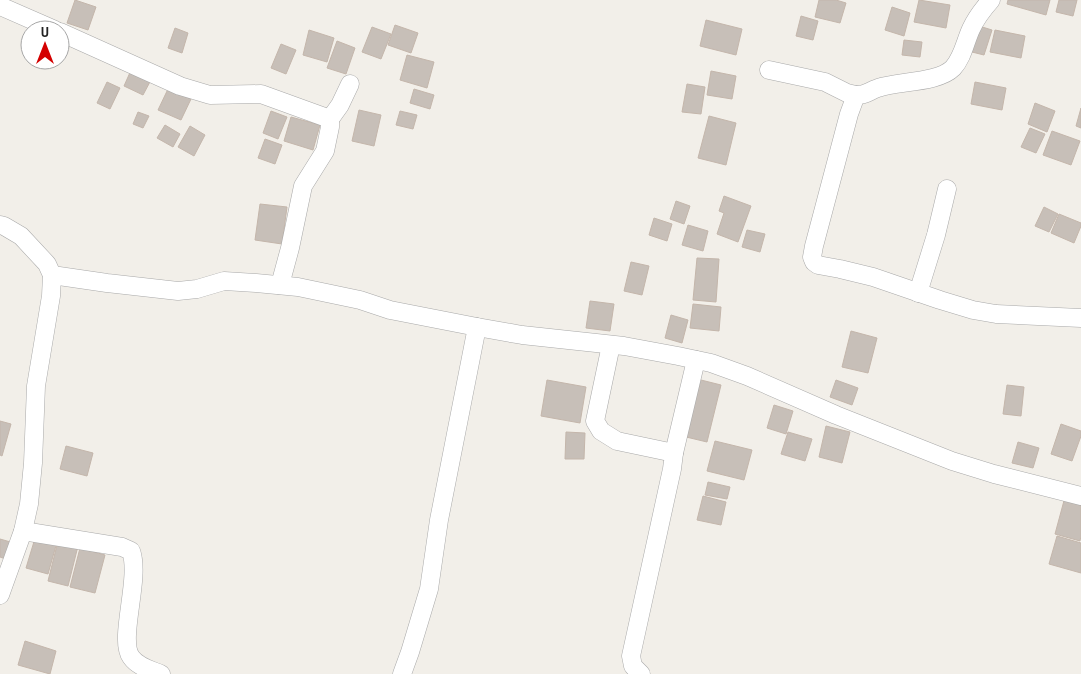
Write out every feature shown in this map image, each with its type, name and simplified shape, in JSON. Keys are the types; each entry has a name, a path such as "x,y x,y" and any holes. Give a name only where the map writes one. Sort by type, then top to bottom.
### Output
{"street":[{"path":"770,70 825,82 856,95 865,95 878,88 939,76 952,69 962,56 971,28 991,0"},
{"path":"0,6 32,20"},
{"path":"70,36 180,86 210,95 261,94 330,119"},
{"path":"280,285 303,186 325,151 330,119 340,105 350,84"},
{"path":"856,95 849,114 814,246 812,257 814,262 818,265 840,268 873,277 973,310 996,314 1081,318"},
{"path":"918,293 948,189"},
{"path":"0,225 21,236 47,264 52,274 51,296 36,386 33,463 28,504 23,531 0,595"},
{"path":"52,274 107,284 178,291 224,282 298,287 351,298 390,310 477,327 522,335 611,345 711,363 747,376 836,415 952,461 994,474 1081,496"},
{"path":"402,674 429,589 439,520 477,327"},
{"path":"611,345 595,422 601,431 617,441 674,452"},
{"path":"641,674 633,666 631,656 672,469 674,452 696,360"},
{"path":"23,531 122,546 131,551 134,559 134,576 127,639 130,656 140,666 161,674"}],"building":[{"path":"75,0 96,7 88,30 70,24 70,20 68,20"},
{"path":"819,0 836,0 846,3 840,23 815,17"},
{"path":"919,0 950,5 946,28 914,22"},
{"path":"1008,0 1050,0 1046,15 1007,4"},
{"path":"1059,0 1077,0 1073,16 1056,12"},
{"path":"892,7 910,13 904,36 885,30"},
{"path":"801,16 818,21 813,40 796,36"},
{"path":"706,20 742,29 736,55 700,46"},
{"path":"395,25 418,33 411,53 388,45"},
{"path":"979,26 992,30 984,55 972,52"},
{"path":"372,27 391,34 381,59 362,52"},
{"path":"175,28 188,33 182,53 168,48"},
{"path":"309,30 334,38 327,62 303,55"},
{"path":"995,30 1025,36 1021,58 990,52"},
{"path":"904,40 922,42 920,57 902,55"},
{"path":"337,41 355,48 346,74 327,68"},
{"path":"281,44 296,50 286,74 271,68"},
{"path":"407,55 434,62 427,88 400,80"},
{"path":"132,68 152,78 143,95 124,86"},
{"path":"711,71 736,76 732,99 707,95"},
{"path":"107,82 120,88 110,109 97,103"},
{"path":"975,82 1006,88 1002,110 971,104"},
{"path":"687,84 705,87 701,114 682,112"},
{"path":"168,89 191,99 181,120 158,110"},
{"path":"414,89 434,95 430,109 410,103"},
{"path":"1035,103 1055,111 1047,132 1028,124"},
{"path":"1081,108 1081,128 1076,126"},
{"path":"359,110 381,115 374,146 352,141"},
{"path":"271,111 287,117 278,139 263,133"},
{"path":"400,111 417,115 413,129 396,125"},
{"path":"138,112 149,116 143,128 133,124"},
{"path":"709,116 736,123 726,165 698,158"},
{"path":"291,117 320,125 313,150 284,141"},
{"path":"165,125 180,134 173,147 157,138"},
{"path":"190,126 205,135 194,156 178,147"},
{"path":"1030,128 1045,134 1036,153 1021,147"},
{"path":"1052,131 1080,141 1071,165 1043,155"},
{"path":"265,139 282,145 275,164 258,158"},
{"path":"724,196 751,206 738,242 717,234 724,213 719,211"},
{"path":"676,201 690,206 684,224 670,219"},
{"path":"260,204 287,207 282,244 255,240"},
{"path":"1044,207 1058,214 1049,232 1035,226"},
{"path":"1059,214 1081,223 1074,243 1051,233"},
{"path":"654,218 672,224 667,241 649,235"},
{"path":"688,225 708,231 703,251 682,245"},
{"path":"747,230 765,234 760,252 742,247"},
{"path":"697,258 719,259 716,302 693,300"},
{"path":"631,262 649,266 642,295 624,291"},
{"path":"590,301 614,304 610,331 586,328"},
{"path":"693,304 721,307 719,331 690,328"},
{"path":"671,315 688,320 682,343 665,338"},
{"path":"851,331 877,338 868,373 842,367"},
{"path":"697,379 721,385 707,442 682,436"},
{"path":"547,380 586,387 580,423 541,416"},
{"path":"836,380 858,388 852,405 830,397"},
{"path":"1007,385 1024,387 1021,416 1003,414"},
{"path":"774,405 793,411 786,434 767,428"},
{"path":"0,421 11,424 2,456 0,455"},
{"path":"1061,424 1081,431 1072,461 1051,454"},
{"path":"826,426 850,432 842,463 819,457"},
{"path":"566,432 585,433 584,459 565,459"},
{"path":"788,432 812,439 805,461 781,454"},
{"path":"715,441 752,450 744,480 707,471"},
{"path":"1018,442 1039,448 1033,468 1012,463"},
{"path":"66,446 93,453 87,476 60,469"},
{"path":"708,482 730,487 727,499 705,495"},
{"path":"703,496 726,502 721,525 697,520"},
{"path":"1065,497 1081,501 1080,541 1055,534"},
{"path":"36,535 57,542 48,574 26,568"},
{"path":"1057,536 1081,543 1081,573 1049,564"},
{"path":"0,539 14,543 8,560 0,557"},
{"path":"58,541 78,546 68,586 48,581"},
{"path":"80,548 105,555 95,593 70,587"},
{"path":"25,641 56,651 50,674 18,665"}]}
